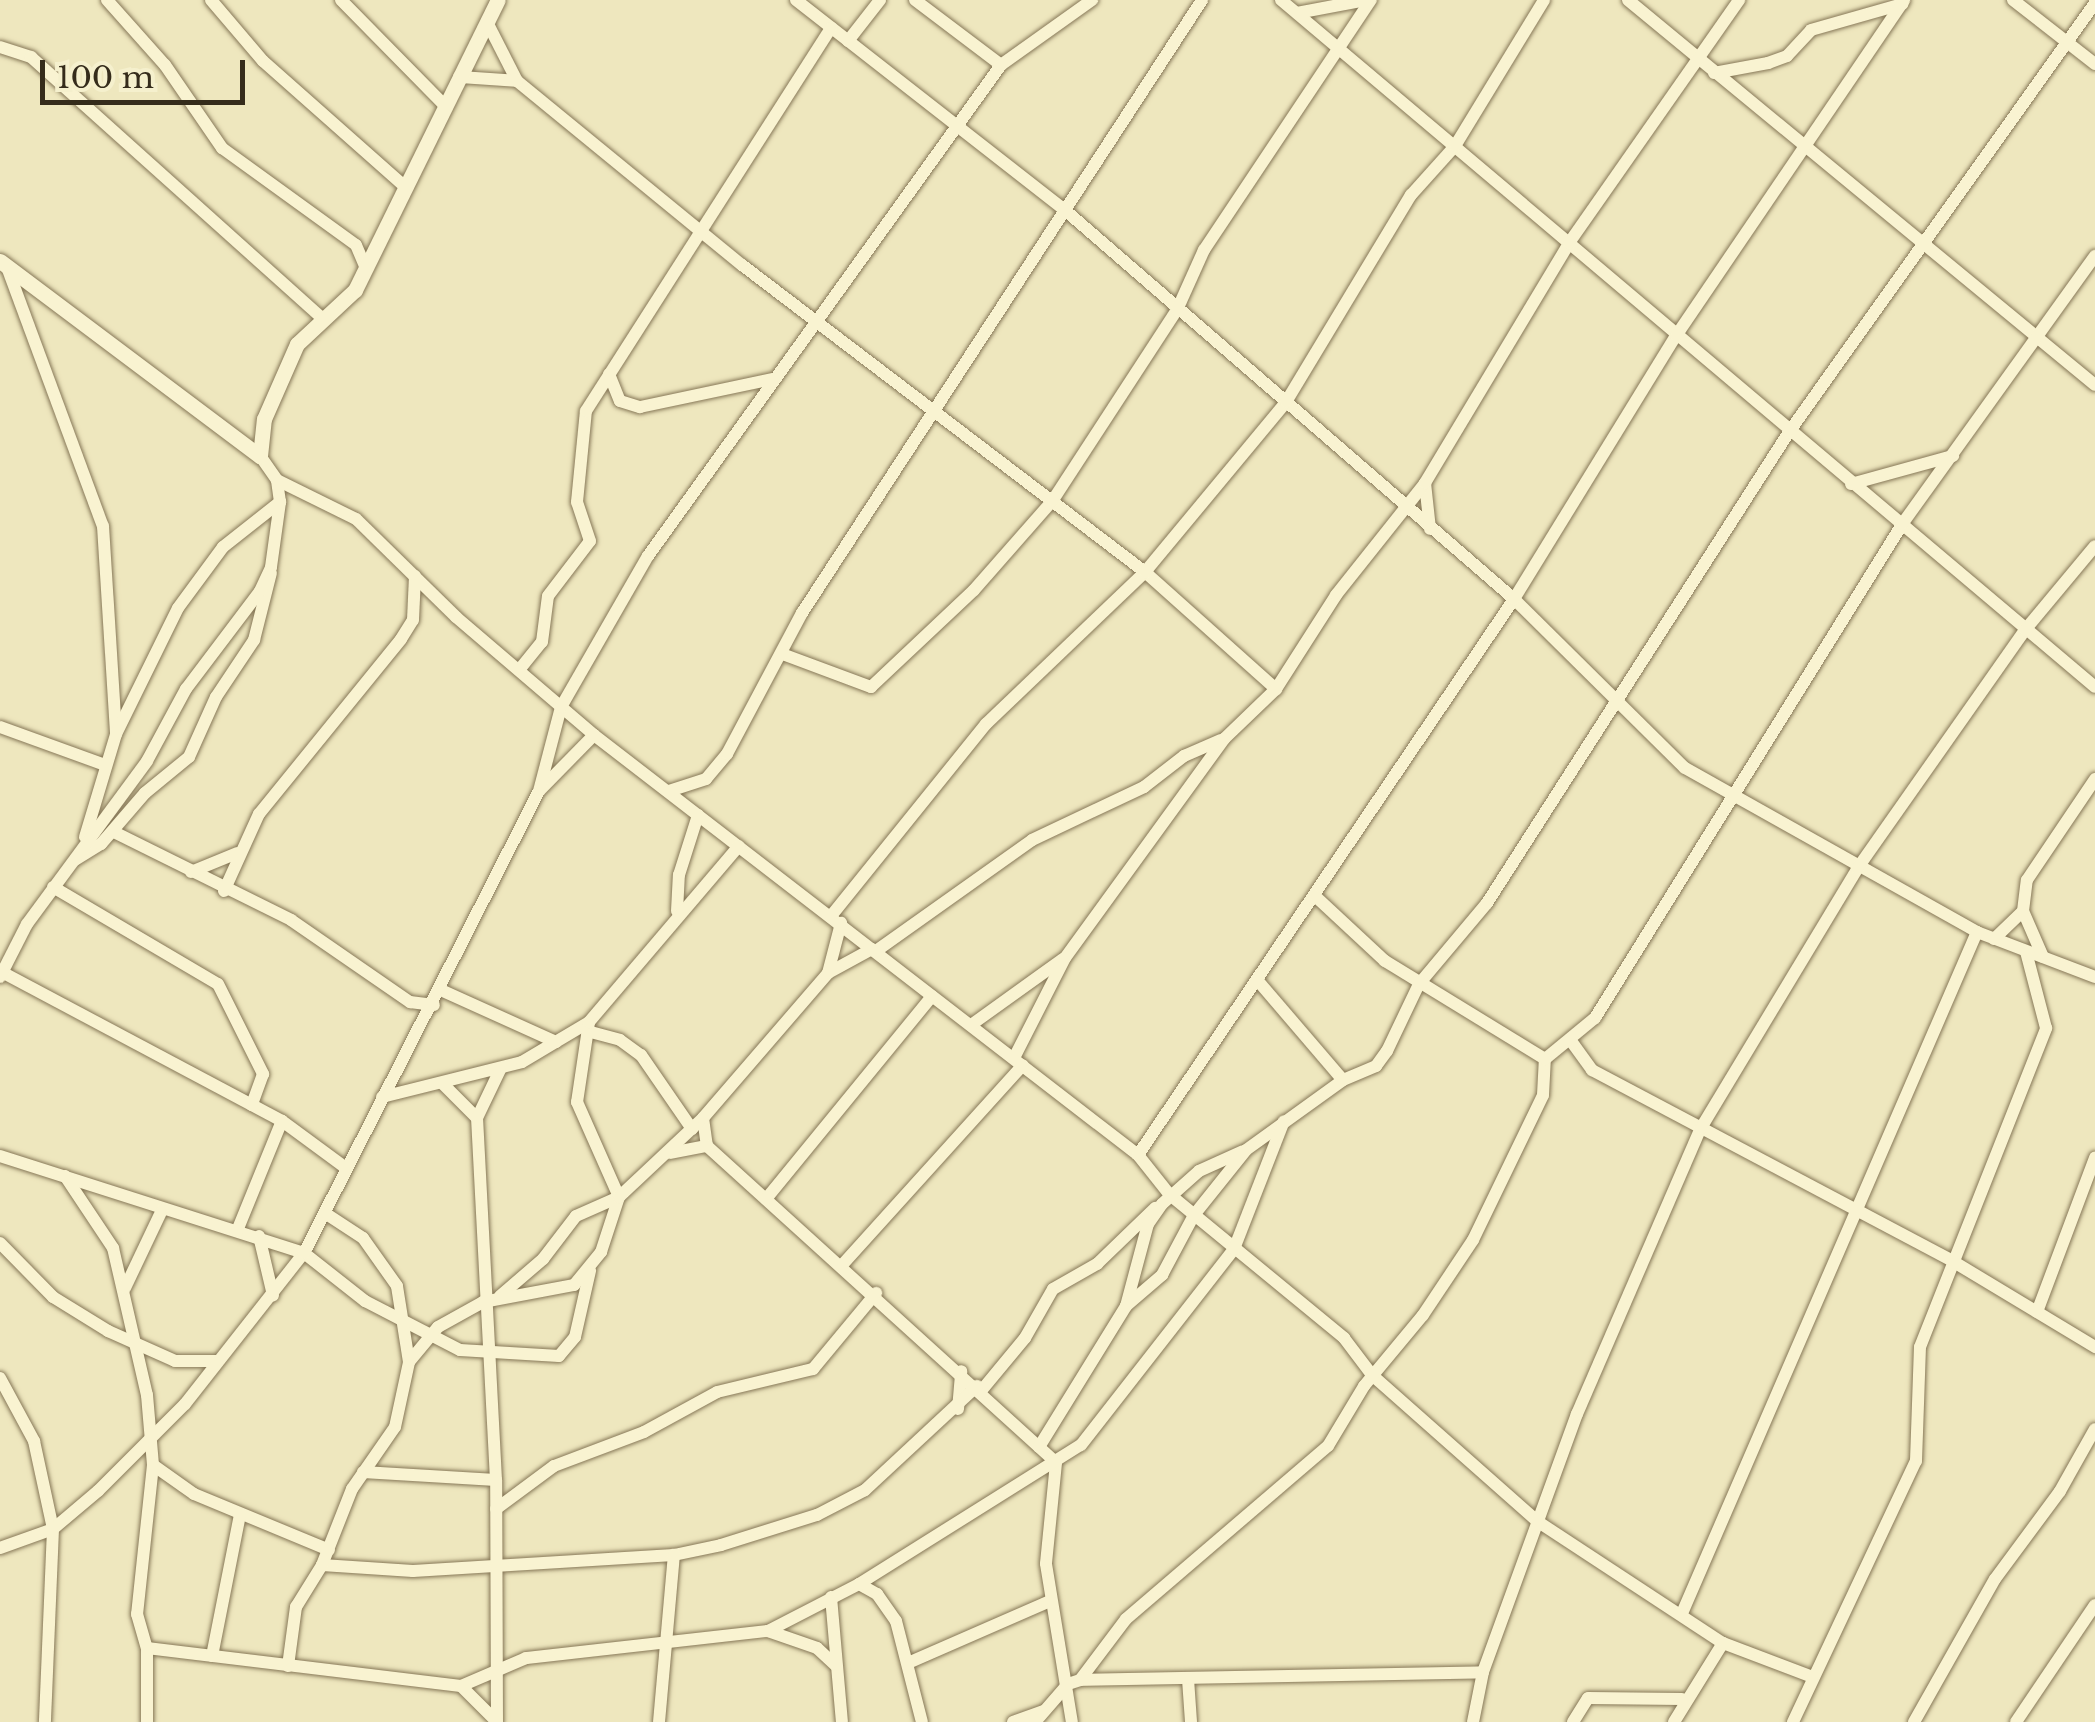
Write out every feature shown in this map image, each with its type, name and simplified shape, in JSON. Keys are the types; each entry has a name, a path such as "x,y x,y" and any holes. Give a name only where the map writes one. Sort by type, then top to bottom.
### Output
{"street":[{"path":"107,0 165,65 222,148 356,245 366,268"},
{"path":"212,0 264,61 403,185"},
{"path":"341,0 445,106"},
{"path":"260,456 264,419 297,344 342,308 366,268 403,185 498,0"},
{"path":"796,0 1066,211 1514,599 1614,704 1685,768 1857,869 1977,932 2095,976"},
{"path":"848,41 880,0"},
{"path":"915,0 1001,65"},
{"path":"0,1548 53,1529 152,1438 304,1253 328,1215 346,1168 382,1098 443,991 538,792 561,708 648,556 1001,65 1092,0"},
{"path":"668,792 706,779 785,655 802,613 932,406 1066,211 1202,0"},
{"path":"1281,0 2095,687"},
{"path":"1298,13 1369,0"},
{"path":"785,655 855,686 871,687 886,679 1053,500 1177,310 1204,250 1369,0"},
{"path":"828,973 836,919 986,724 1146,572 1286,402 1411,194 1455,146 1544,0"},
{"path":"1628,0 2095,385"},
{"path":"844,1264 1019,1062 1065,958 1224,738 1272,694 1336,596 1425,483 1568,243 1694,57 1739,0"},
{"path":"2013,0 2095,64"},
{"path":"1714,73 1787,56 1811,30 1903,2"},
{"path":"1138,1155 1176,1089 1316,896 1514,599 1676,336 1903,2"},
{"path":"1126,1306 1162,1275 1194,1216 1246,1150 1284,1118 1343,1080 1376,1066 1418,984 1487,903 1789,432 2095,3"},
{"path":"487,22 518,82 698,229 1146,572 1264,676 1272,694"},
{"path":"519,670 542,642 548,596 590,540 577,502 584,418 698,229 831,28"},
{"path":"0,47 31,57 324,320"},
{"path":"459,77 518,82"},
{"path":"1545,1059 1596,1018 1903,523 2095,256"},
{"path":"5,274 260,456 278,480 338,505 594,736 1138,1155 1166,1199 1194,1216 1344,1338 1372,1375 1537,1521 1682,1611 1723,1643 1810,1676"},
{"path":"5,274 103,526 116,734"},
{"path":"609,372 613,393 640,407 774,378"},
{"path":"1851,484 1952,456"},
{"path":"72,860 114,832 196,746 216,697 254,640 270,594 280,502 278,480"},
{"path":"1425,483 1430,529"},
{"path":"81,848 116,734 202,572 280,502"},
{"path":"1473,1722 1483,1672 1537,1521 1702,1128 1857,869 2025,630 2095,546"},
{"path":"272,567 186,688 147,761 53,887 0,973 282,1121 346,1168"},
{"path":"224,891 236,853 259,814 401,639 416,603 415,576"},
{"path":"0,727 105,765"},
{"path":"538,792 594,736"},
{"path":"500,1296 543,1259 576,1216 619,1197 668,1153 828,973 874,950 1032,840 1144,787 1184,756 1224,738"},
{"path":"1994,938 2022,911 2038,855 2095,780"},
{"path":"677,911 679,875 698,815"},
{"path":"114,832 224,891 303,927 410,1002 434,1006"},
{"path":"382,1098 500,1070 588,1026 677,911 739,846"},
{"path":"191,872 236,853"},
{"path":"53,887 218,984 263,1074 252,1106"},
{"path":"1316,896 1418,984 1545,1059"},
{"path":"2022,911 2043,957"},
{"path":"1682,1611 1861,1212 1977,932"},
{"path":"1794,1722 1810,1676 1916,1461 1920,1346 2046,1028 2026,952"},
{"path":"971,1025 1065,958"},
{"path":"1258,980 1343,1080"},
{"path":"443,991 556,1042"},
{"path":"766,1199 932,996"},
{"path":"410,1002 412,1050"},
{"path":"588,1026 630,1046 692,1129"},
{"path":"0,1156 304,1253 427,1337 486,1352 548,1358 569,1348 590,1270 619,1197 580,1122 576,1084 588,1026"},
{"path":"1571,1041 1592,1070 1954,1262 2095,1346"},
{"path":"1013,1722 1039,1716 1074,1682 1126,1619 1328,1446 1372,1375 1473,1240 1543,1095 1545,1059"},
{"path":"497,1722 500,1667 496,1480 483,1302 477,1118 500,1070"},
{"path":"442,1083 477,1118"},
{"path":"703,1118 707,1146 876,1293 1056,1463"},
{"path":"147,1648 461,1686 526,1658 768,1631 859,1584 1056,1463 1107,1418 1234,1249 1284,1118"},
{"path":"238,1231 282,1121"},
{"path":"668,1153 707,1146"},
{"path":"322,1565 413,1570 674,1555 841,1503 979,1388 1025,1338 1053,1288 1097,1264 1131,1225 1208,1166 1246,1150"},
{"path":"2037,1312 2095,1158"},
{"path":"64,1176 114,1248 152,1438 153,1465 137,1598 147,1648 147,1722"},
{"path":"1039,1447 1126,1306 1148,1224 1166,1199"},
{"path":"124,1288 162,1210"},
{"path":"288,1666 296,1607 322,1565 364,1472 394,1428 409,1362 408,1326 383,1262 364,1238 328,1215"},
{"path":"259,1236 273,1295"},
{"path":"0,1243 53,1296 130,1342 176,1361 218,1361"},
{"path":"409,1362 427,1337 483,1302 500,1296 557,1293 590,1270"},
{"path":"496,1508 554,1466 644,1432 718,1392 813,1369 876,1293"},
{"path":"958,1408 960,1371"},
{"path":"0,1378 34,1442 53,1529 45,1722"},
{"path":"1914,1722 1995,1580 2060,1491 2095,1429"},
{"path":"1056,1463 1044,1529 1050,1601 1074,1682 1072,1722"},
{"path":"153,1465 179,1486 329,1550"},
{"path":"364,1472 496,1480"},
{"path":"212,1656 222,1582 240,1514"},
{"path":"659,1722 674,1555"},
{"path":"859,1584 890,1609 922,1722"},
{"path":"831,1597 842,1722"},
{"path":"908,1662 1050,1601"},
{"path":"2016,1722 2095,1605"},
{"path":"768,1631 818,1648 835,1665"},
{"path":"1674,1722 1682,1700 1723,1643"},
{"path":"1074,1682 1483,1672"},
{"path":"1188,1679 1192,1722"},
{"path":"461,1686 497,1722"},
{"path":"1573,1722 1588,1698 1682,1700"}]}
